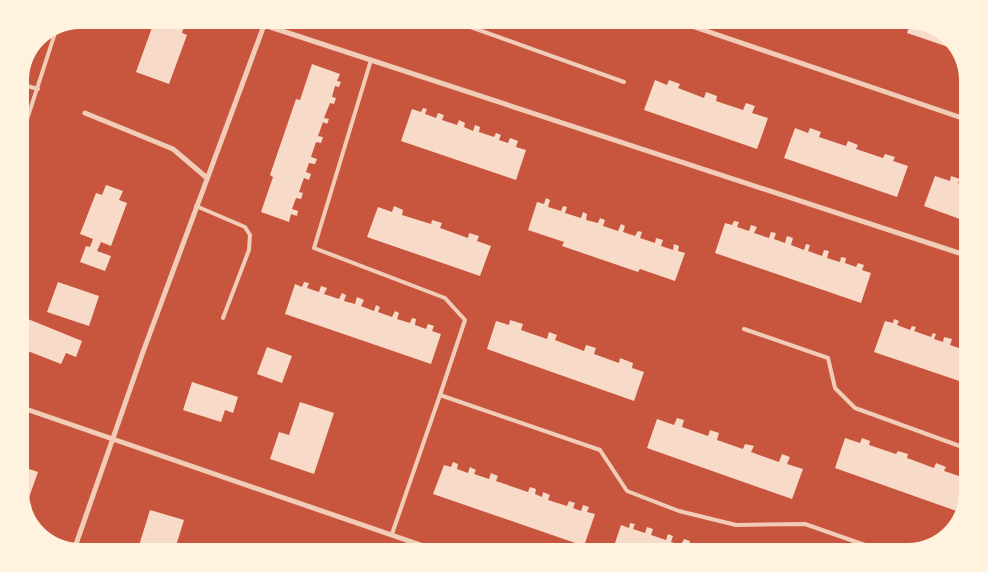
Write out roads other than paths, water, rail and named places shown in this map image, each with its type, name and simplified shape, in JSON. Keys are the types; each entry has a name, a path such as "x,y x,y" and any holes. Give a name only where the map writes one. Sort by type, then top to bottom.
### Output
{"street":[{"path":"76,543 196,206 262,29"},
{"path":"285,29 371,60 959,253"},
{"path":"700,29 959,117"},
{"path":"85,114 173,149 207,178"},
{"path":"29,410 416,543"}],"lane":[{"path":"476,29 624,82"},
{"path":"29,115 54,36"},
{"path":"371,60 314,248 445,298 465,320 392,534"},
{"path":"29,86 38,89"},
{"path":"196,206 245,227 250,235 249,250 223,318"},
{"path":"744,329 828,358 835,388 855,408 959,446"},
{"path":"440,395 600,450 627,491 679,511 736,525 804,524 860,543"}]}
